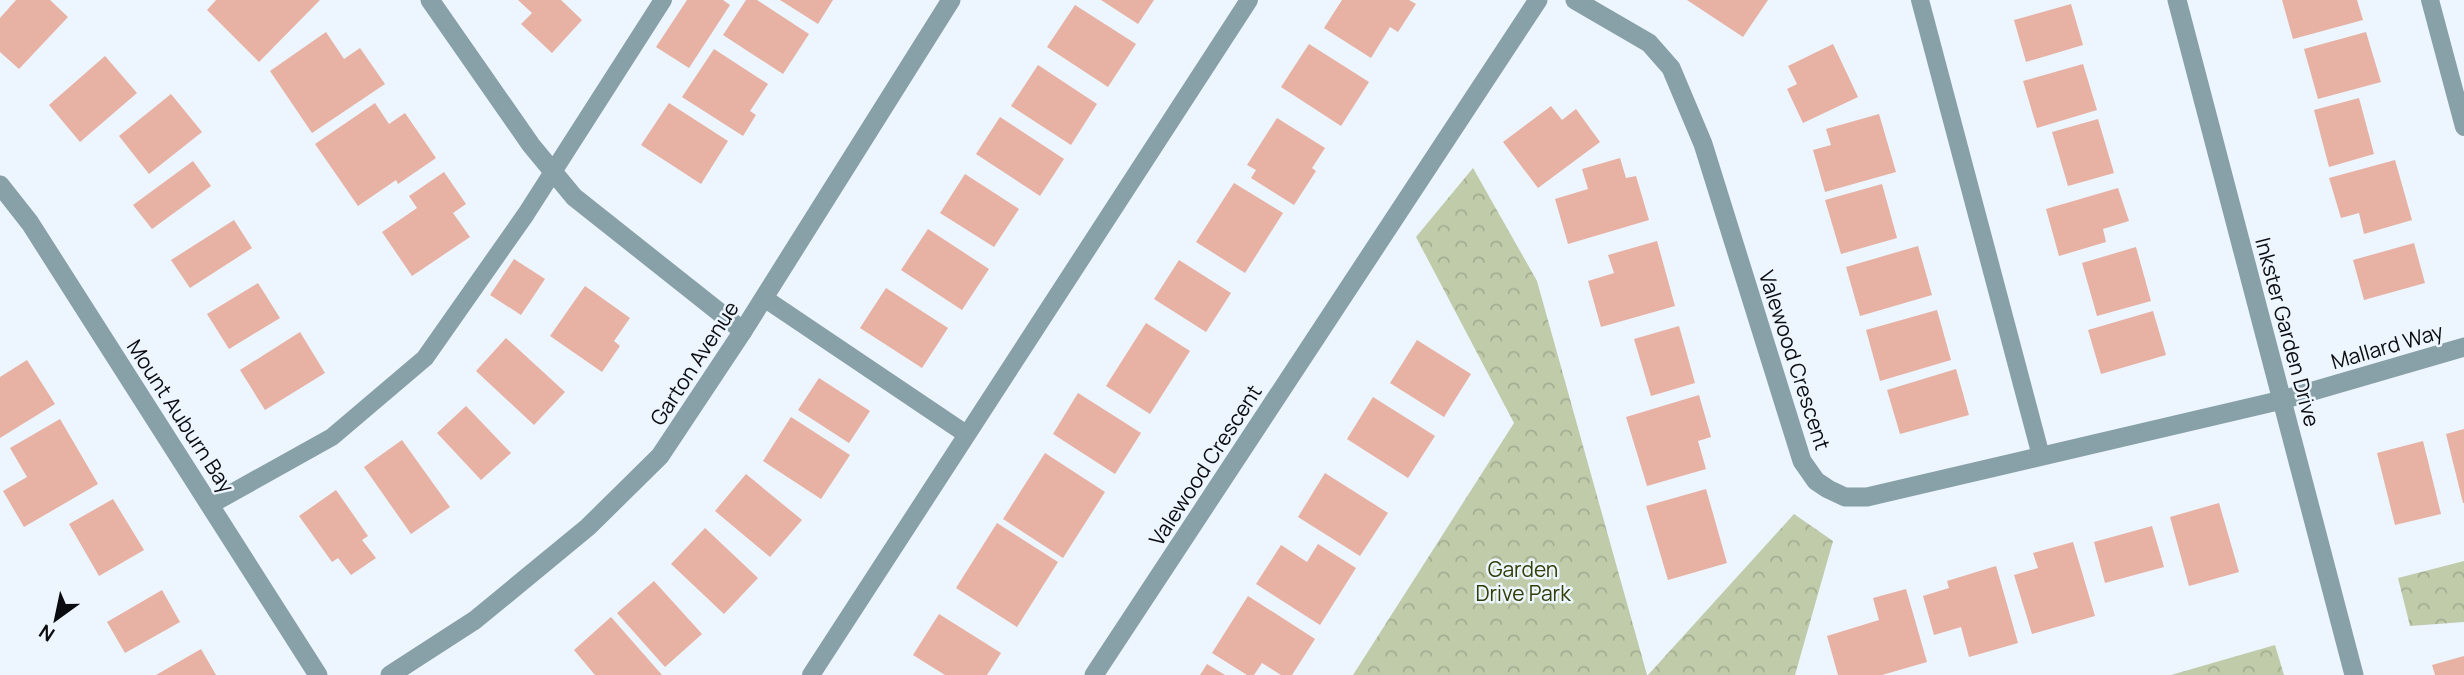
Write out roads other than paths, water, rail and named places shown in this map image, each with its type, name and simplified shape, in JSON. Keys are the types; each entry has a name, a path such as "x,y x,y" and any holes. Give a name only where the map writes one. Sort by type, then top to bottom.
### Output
{"street":[{"path":"430,0 553,172 574,197 743,331"},
{"name":"Garton Avenue","path":"390,675 475,620 588,527 660,456 743,331 951,0"},
{"name":"Valewood Crescent","path":"1094,675 1538,0"},
{"name":"Valewood Crescent","path":"1575,0 1649,43 1671,68 1703,144 1802,461 1816,481 1844,497 1867,497 2282,400"},
{"name":"Inkster Garden Drive","path":"2177,0 2354,675"},
{"name":"Mount Auburn Bay","path":"0,185 30,223 318,675"},
{"name":"Mallard Way","path":"2282,400 2464,347"}],"lane":[{"path":"210,505 332,437 425,358 553,172 663,0"},
{"path":"811,675 1249,0"},
{"path":"1920,0 2041,456"},
{"path":"2430,0 2464,127"},
{"path":"764,298 966,433"}],"park label":[{"name":"Garden Drive Park","path":"1523,581"}]}
